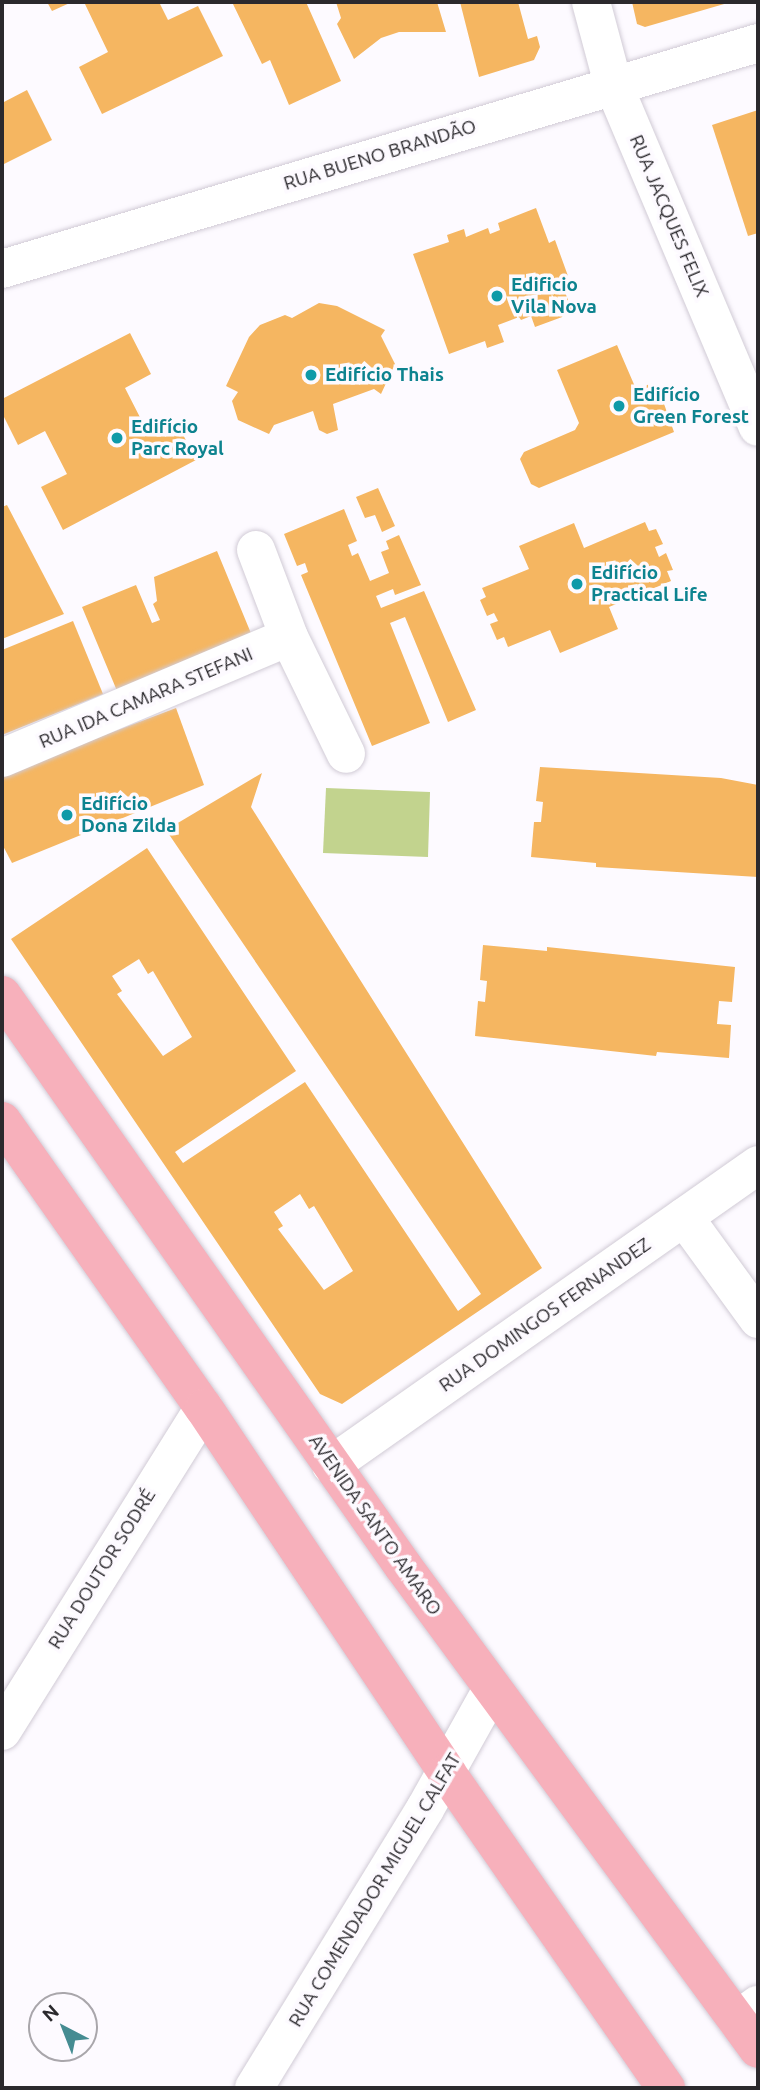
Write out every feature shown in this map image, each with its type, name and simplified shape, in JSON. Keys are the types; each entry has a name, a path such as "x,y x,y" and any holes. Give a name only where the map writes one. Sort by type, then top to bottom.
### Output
{"main road":[{"name":"AVENIDA SANTO AMARO","path":"2,995 331,1465 492,1689 751,2025"},
{"path":"2,1121 204,1408 447,1773 666,2088"}],"street":[{"name":"RUA JACQUES FELIX","path":"591,2 612,84 758,427"},
{"name":"RUA BUENO BRANDÃO","path":"2,269 612,84 758,43"},
{"path":"256,550 289,637 346,754"},
{"name":"RUA IDA CAMARA STEFANI","path":"2,758 289,637"},
{"name":"RUA DOMINGOS FERNANDEZ","path":"331,1465 758,1165"},
{"path":"684,1217 758,1319"},
{"name":"RUA DOUTOR SODRÉ","path":"2,1731 204,1408"},
{"name":"RUA COMENDADOR MIGUEL CALFAT","path":"254,2088 447,1773 492,1689"}],"green space":[{"path":"326,788 430,792 428,857 323,853"}],"building":[{"path":"47,2 72,2 52,11"},
{"path":"84,2 159,2 168,20 198,6 223,56 102,114 79,67 108,52"},
{"path":"232,2 306,2 341,81 289,105 270,60 262,64"},
{"path":"336,2 437,2 446,32 399,32 381,38 354,59 337,24 341,18"},
{"path":"460,2 518,2 528,39 537,36 540,47 534,60 479,77"},
{"path":"632,2 731,2 645,27 637,24"},
{"path":"27,90 52,140 2,165 2,103"},
{"path":"758,110 758,233 748,236 712,125"},
{"name":"Edificio Vila Nova","path":"536,208 549,243 555,240 568,276 560,279 573,313 535,327 531,316 521,320 519,317 498,325 504,342 487,348 485,341 449,354 413,254 449,242 447,235 464,229 466,237 488,228 490,234 500,230 498,223"},
{"name":"Edifício Thais","path":"319,303 337,306 385,330 381,336 395,364 381,394 374,389 333,404 338,430 327,434 319,430 313,411 274,425 269,434 238,420 232,401 238,392 226,386 249,337 260,325 285,315 292,318"},
{"name":"Edifício Parc Royal","path":"130,333 151,374 125,388 147,431 174,417 196,460 63,530 41,487 67,474 45,431 18,445 2,413 2,399"},
{"name":"Edifício Green Forest","path":"617,345 636,389 650,384 658,387 674,432 539,488 531,484 520,459 524,452 575,430 579,423 557,370"},
{"path":"378,488 395,526 382,532 375,515 365,518 356,497"},
{"path":"7,505 64,614 2,639 2,507"},
{"path":"344,509 357,541 348,545 352,556 358,553 370,581 389,573 381,552 389,549 386,541 399,535 421,585 395,595 393,589 376,596 381,608 424,591 476,710 448,722 405,617 390,623 430,723 372,746 301,575 308,572 305,563 297,566 284,534"},
{"name":"Edifício Practical Life","path":"645,522 649,531 656,529 663,544 655,547 659,557 666,553 673,570 667,571 671,581 609,607 618,629 560,653 550,630 508,647 504,637 497,640 490,624 498,621 494,613 487,616 480,600 486,597 482,588 529,569 519,546 574,523 584,548"},
{"path":"217,551 255,643 120,698 82,607 136,585 152,623 160,620 153,604 157,601 154,577"},
{"path":"73,621 103,694 2,735 2,650"},
{"name":"Edifício Dona Zilda","path":"176,708 204,785 12,863 2,844 2,774"},
{"path":"540,767 721,778 758,785 758,877 596,867 596,863 531,857 534,822 541,822 543,802 536,801"},
{"path":"262,773 251,807 542,1268 342,1404 320,1394 11,939 147,848 296,1071 175,1152 183,1163 305,1082 458,1311 481,1294 166,830","holes":["139,959 148,974 153,971 192,1037 163,1056 117,994 122,991 112,976","300,1194 309,1209 314,1206 353,1271 324,1290 278,1229 283,1226 274,1212"]},
{"path":"483,945 547,951 547,947 735,967 732,1002 719,1001 717,1024 731,1025 729,1058 657,1052 656,1056 475,1036 478,1001 485,1002 487,981 480,980"}],"place":[{"name":"Edificio Vila Nova","path":"497,296"},
{"name":"Edifício Thais","path":"311,375"},
{"name":"Edifício Green Forest","path":"619,406"},
{"name":"Edifício Parc Royal","path":"117,438"},
{"name":"Edifício Practical Life","path":"577,584"},
{"name":"Edifício Dona Zilda","path":"67,815"}]}
